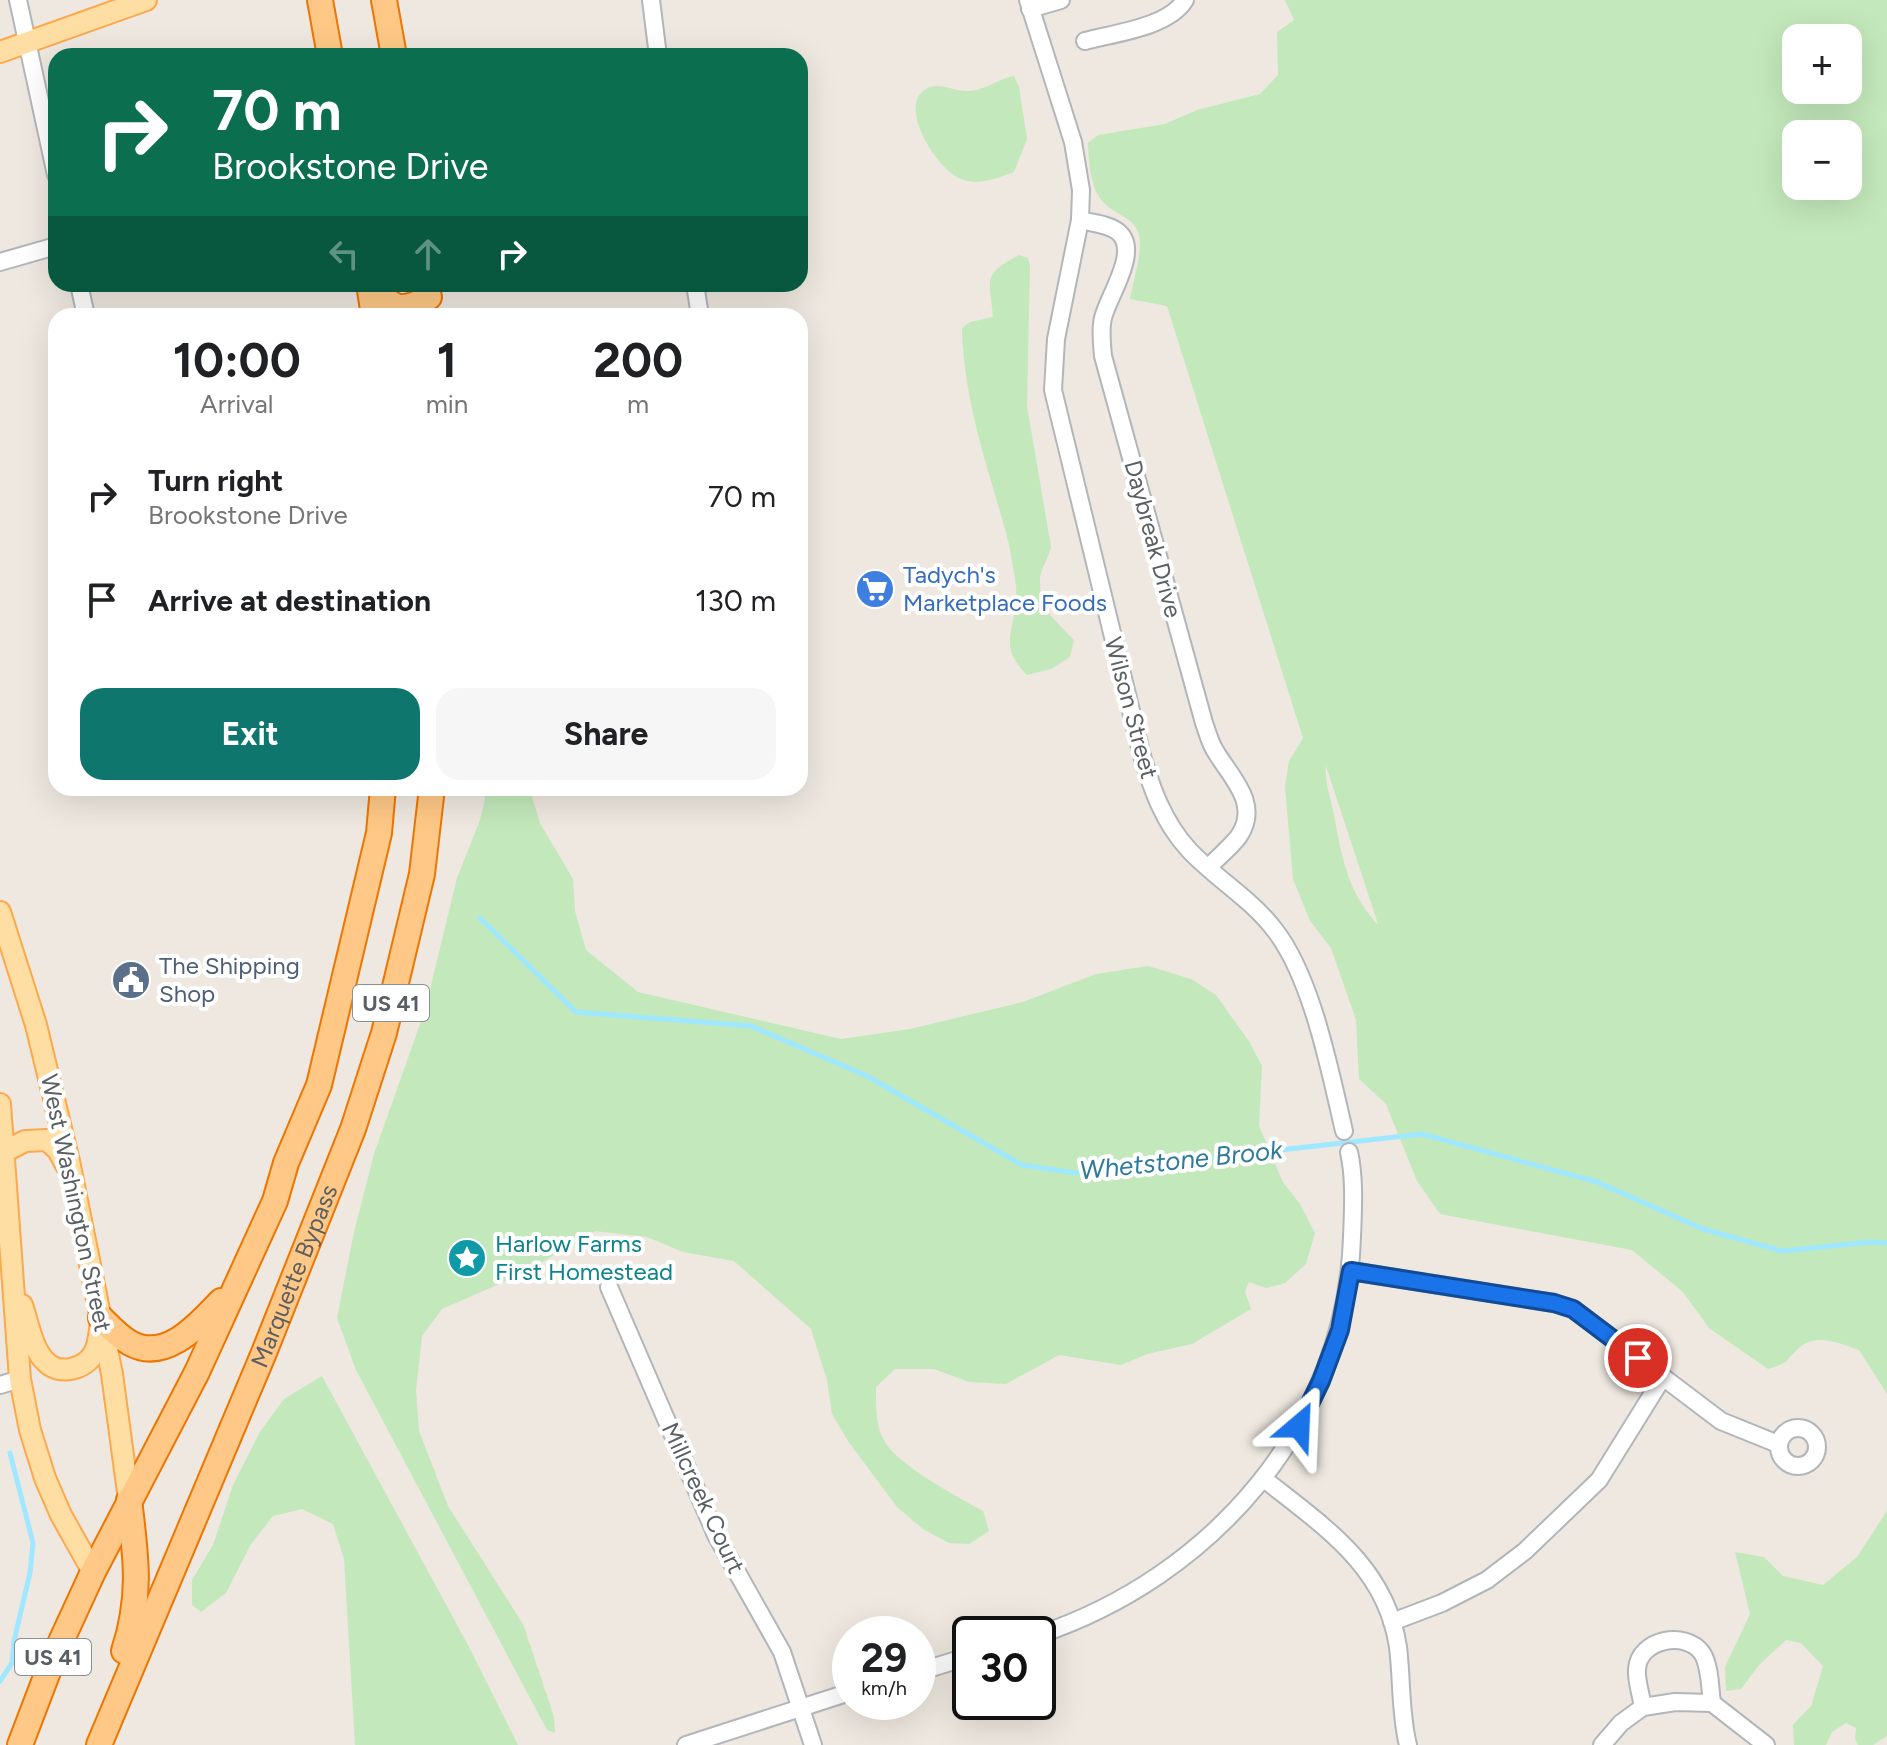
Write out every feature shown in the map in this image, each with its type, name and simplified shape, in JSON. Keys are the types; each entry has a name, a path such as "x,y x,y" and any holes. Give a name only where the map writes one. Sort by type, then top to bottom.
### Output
{"highway":[{"path":"320,0 329,48"},
{"path":"384,0 393,48"},
{"path":"380,292 393,306 402,308 429,299"},
{"name":"Marquette Bypass","path":"93,1572 197,1372 275,1201 286,1163 319,1085 379,833 382,796"},
{"name":"Marquette Bypass","path":"96,1745 263,1355 353,1129 384,1033 422,874 431,796"},
{"path":"101,1318 126,1342 135,1346 164,1346 196,1327 234,1288"},
{"path":"96,1745 133,1623 137,1589 129,1500"},
{"name":"US 41","path":"20,1745 52,1661 93,1572"}],"main road":[{"path":"0,52 146,0"},
{"name":"West Washington Street","path":"0,912 36,1025 73,1179 101,1318 129,1500"},
{"path":"0,1104 20,1379 30,1430 61,1515 93,1572"},
{"path":"4,1152 25,1141 47,1140 58,1150 73,1179"},
{"path":"13,1278 39,1353 52,1367 77,1368 93,1356 101,1318"}],"street":[{"path":"18,0 48,137"},
{"path":"651,0 657,48"},
{"path":"1029,5 1061,0"},
{"path":"1085,41 1164,19 1180,9 1185,0"},
{"name":"Wilson Street","path":"1029,5 1073,142 1081,190 1080,220 1056,339 1053,390 1153,795 1173,830 1189,850 1258,910 1289,950 1303,981 1344,1131"},
{"name":"Daybreak Drive","path":"1080,220 1119,232 1127,247 1103,317 1103,356 1204,723 1213,747 1236,779 1247,812 1239,837 1209,867"},
{"path":"0,262 48,248"},
{"path":"1056,1628 1099,1611 1138,1590 1223,1524 1264,1479 1299,1426 1321,1381 1340,1330 1351,1271 1353,1211 1349,1152"},
{"path":"1351,1271 1554,1303 1573,1309 1721,1421 1778,1444"},
{"name":"Millcreek Court","path":"609,1287 716,1535 782,1652 813,1745"},
{"path":"1392,1622 1442,1603 1487,1580 1525,1551 1599,1480 1663,1377"},
{"path":"0,1385 20,1379"},
{"path":"1264,1479 1346,1545 1386,1604 1392,1622 1408,1745"},
{"path":"1643,1707 1637,1667 1644,1651 1659,1642 1691,1643 1703,1654 1712,1703"},
{"path":"686,1745 832,1697"},
{"path":"1602,1745 1621,1723 1643,1707 1675,1702 1712,1703 1766,1745"}],"green space":[{"path":"1285,0 1887,0 1887,1394 1859,1350 1829,1341 1806,1343 1784,1363 1768,1369 1709,1328 1683,1292 1632,1250 1440,1214 1417,1181 1386,1104 1359,1079 1356,1020 1331,948 1310,921 1293,879 1285,787 1289,761 1303,738 1167,306 1130,299 1139,257 1139,235 1132,223 1099,197 1091,175 1088,150 1088,143 1098,135 1165,124 1197,110 1260,94 1278,75 1277,32 1294,20","holes":["1326,766 1378,925 1359,900 1347,873 1327,784"]},
{"path":"1014,76 1019,87 1027,139 1014,172 981,181 968,181 952,174 924,137 918,123 918,97 931,87 974,90"},
{"path":"1019,255 1028,258 1030,266 1027,406 1051,547 1041,574 1040,589 1050,614 1074,640 1070,657 1051,669 1027,675 1013,657 1011,649 1015,579 1007,537 972,407 962,328 970,322 993,317 990,286 993,273"},
{"path":"485,796 532,796 540,823 573,879 575,911 586,950 638,992 841,1039 910,1029 1023,1002 1096,974 1148,966 1191,979 1216,995 1250,1043 1262,1066 1259,1126 1283,1182 1300,1204 1315,1233 1306,1264 1285,1283 1266,1288 1249,1282 1245,1292 1251,1309 1192,1344 1147,1354 1121,1365 1059,1355 1006,1384 969,1382 934,1369 895,1369 876,1387 879,1429 885,1442 902,1461 983,1511 989,1531 969,1544 949,1543 923,1529 897,1507 832,1414 827,1380 811,1329 734,1261 683,1252 647,1237 595,1231 520,1275 442,1309 422,1336 416,1390 419,1431 448,1506 523,1624 554,1717 555,1733 547,1730 356,1370 337,1318 374,1154 425,1010 457,878"},
{"path":"322,1376 468,1645 518,1745 355,1745 344,1559 333,1524 302,1509 273,1516 251,1544 226,1593 201,1612 192,1605 192,1580 213,1545 233,1485 260,1432 284,1399"},
{"path":"1887,1511 1887,1736 1873,1745 1858,1745 1856,1728 1846,1723 1832,1732 1826,1745 1794,1745 1793,1725 1811,1706 1823,1666 1801,1643 1786,1640 1759,1665 1741,1689 1726,1691 1725,1667 1750,1614 1735,1552 1764,1557 1783,1576 1823,1585 1857,1557"}],"waterway":[{"name":"Whetstone Brook","path":"480,918 576,1012 751,1026 867,1076 1022,1165 1076,1173 1422,1134 1597,1182 1703,1229 1782,1251 1887,1243"},
{"path":"0,1681 12,1663 33,1543 10,1453"}],"place":[{"name":"Tadych's Marketplace Foods","path":"875,589"},
{"name":"The Shipping Shop","path":"131,980"},
{"name":"Harlow Farms First Homestead","path":"467,1258"}],"route":[{"path":"1299,1426 1321,1381 1340,1330 1351,1271 1554,1303 1573,1309 1589,1319 1638,1358"}]}
